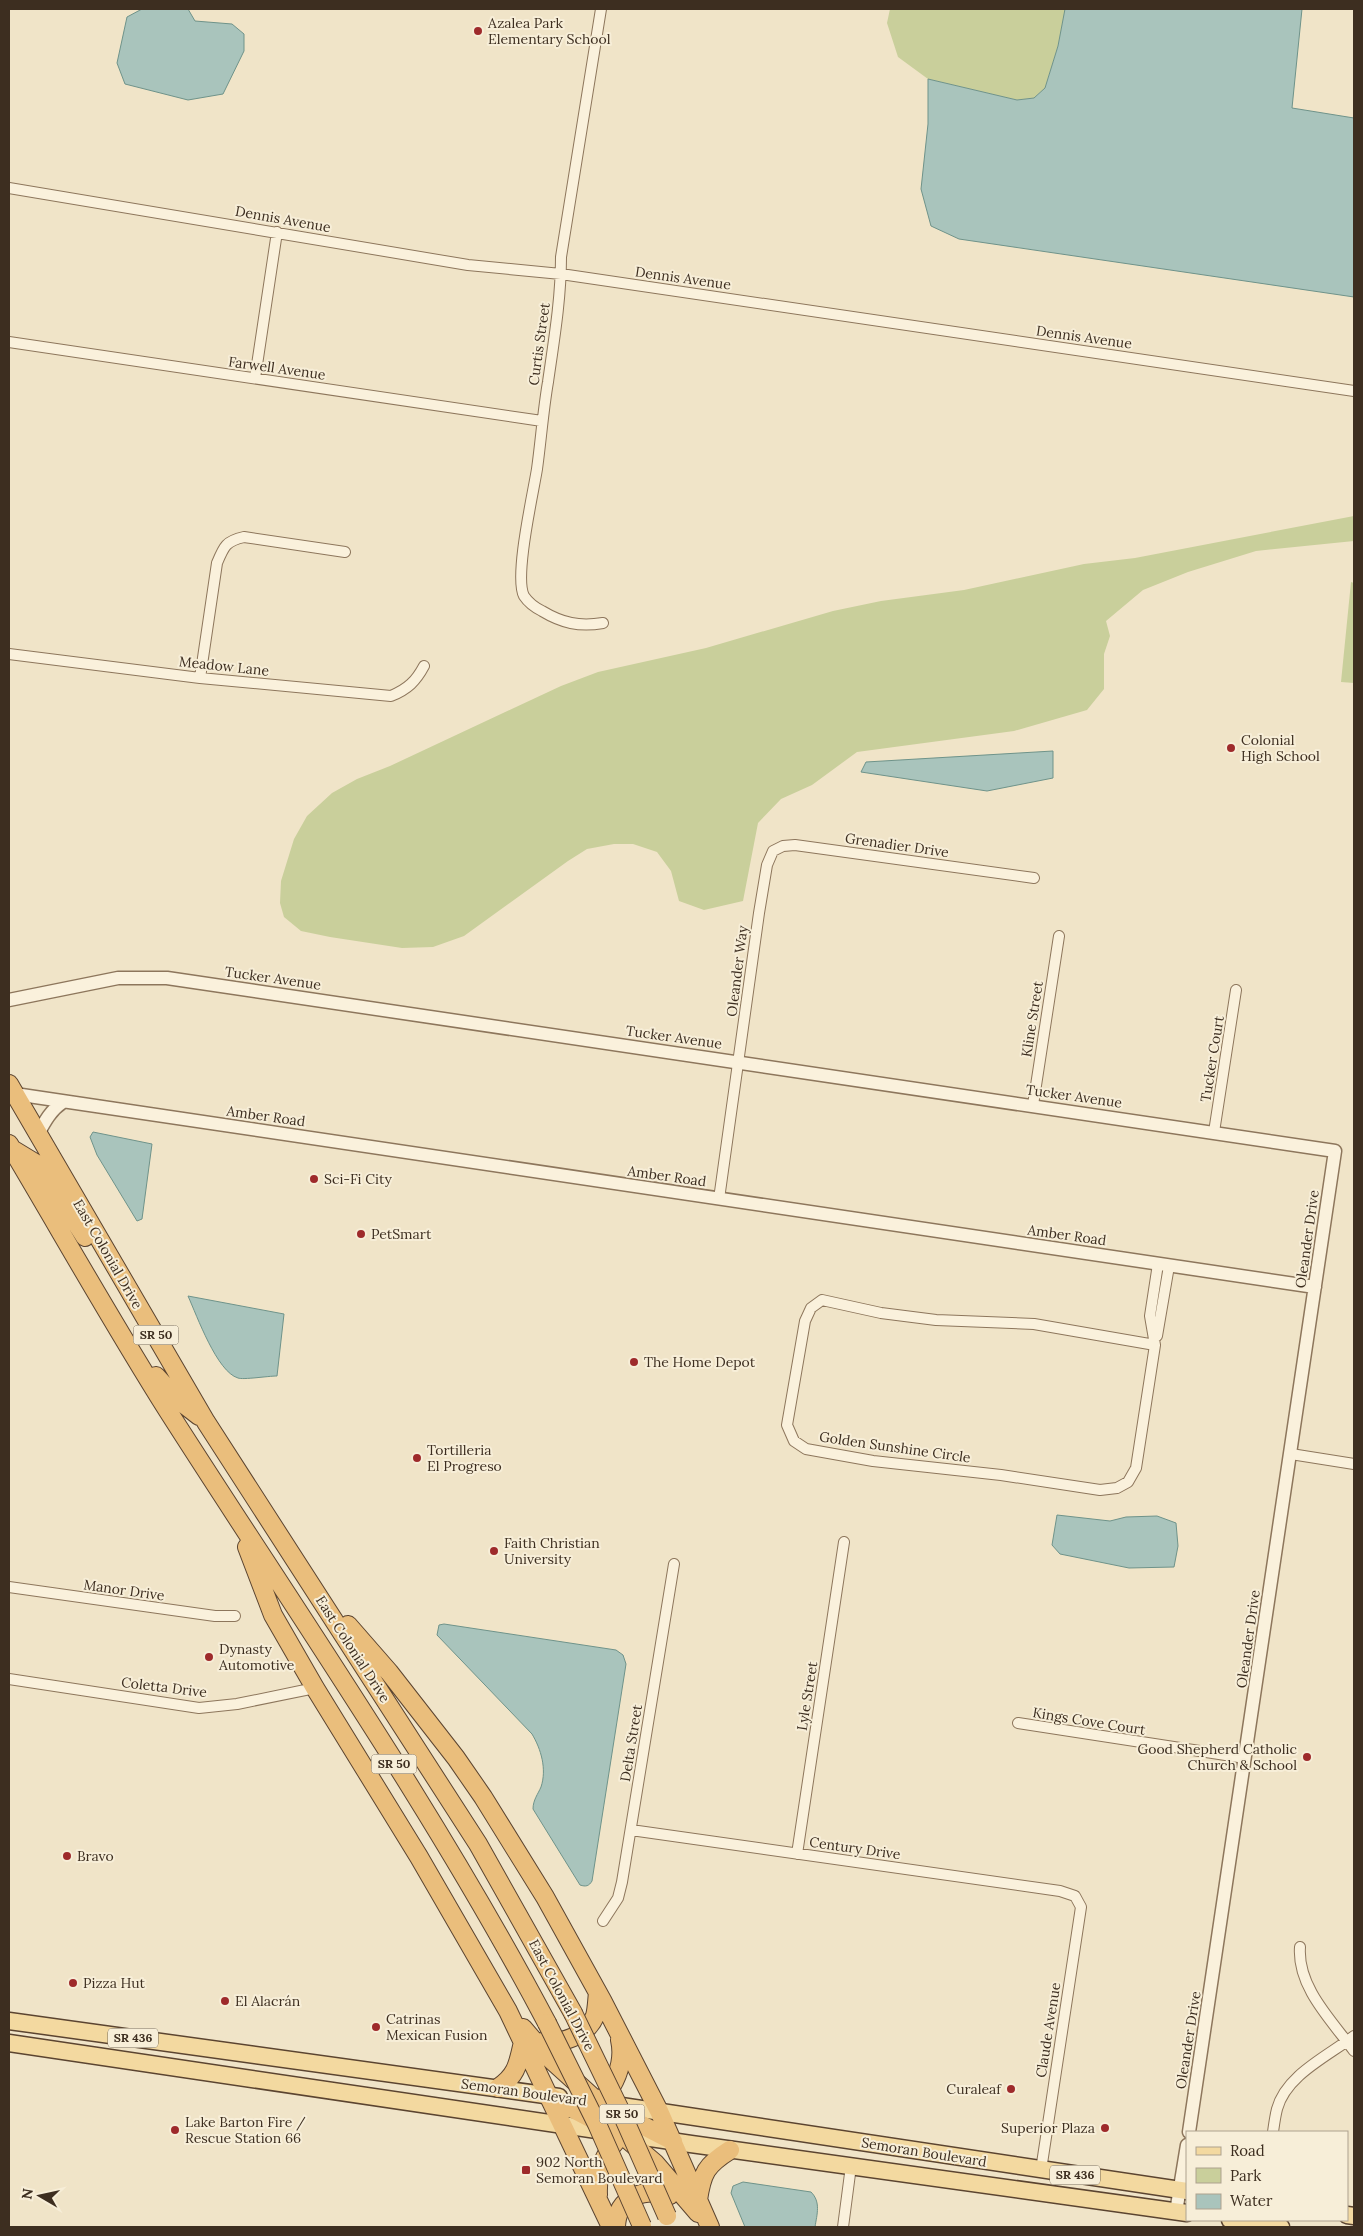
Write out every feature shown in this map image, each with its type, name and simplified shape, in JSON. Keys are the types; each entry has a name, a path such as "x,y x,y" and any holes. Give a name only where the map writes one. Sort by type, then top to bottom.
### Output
{"highway":[{"name":"East Colonial Drive","path":"11,1090 206,1422 478,1844 630,2118 669,2222"},
{"name":"East Colonial Drive","path":"10,1146 126,1344 454,1856 516,1964 547,2024 601,2133 642,2227"},
{"path":"10,1146 40,1166 97,1256 111,1260"},
{"path":"126,1344 177,1399 206,1422"},
{"path":"232,1509 273,1615 315,1688 472,1945 508,2011 529,2041 546,2055 592,2108 655,2163 694,2203 710,2227"},
{"path":"310,1582 389,1672 456,1758 534,1880 618,2030 674,2141 694,2203"},
{"path":"529,2041 561,2042 580,2033 595,2016 598,1993"},
{"path":"563,2125 592,2108 617,2077 622,2060 622,2045 618,2030"},
{"path":"498,2088 510,2080 514,2074 529,2041"},
{"path":"529,2041 548,2096 611,2227"},
{"path":"548,2096 630,2118 674,2141"},
{"path":"598,2199 597,2181 601,2165 609,2148 621,2134 630,2118 659,2111"},
{"path":"694,2203 705,2171 718,2158 730,2150"},
{"path":"616,2227 620,2209 629,2198 640,2192 657,2191 694,2203"}],"main road":[{"name":"Semoran Boulevard","path":"9,2020 548,2096"},
{"path":"28,2046 48,2038 150,2052 177,2043"},
{"name":"Semoran Boulevard","path":"9,2043 730,2150 1182,2212"},
{"path":"201,2071 216,2061 230,2062 257,2056"},
{"name":"Semoran Boulevard","path":"592,2108 659,2111 1183,2191"},
{"path":"1237,2221 1281,2227"}],"street":[{"name":"Curtis Street","path":"601,9 562,257 561,289 537,468 523,549 521,584 524,596 536,607 557,620 580,625 603,623"},
{"name":"Dennis Avenue","path":"9,188 468,265 561,274 1354,391"},
{"path":"255,378 277,232"},
{"name":"Farwell Avenue","path":"9,342 542,421"},
{"path":"200,678 217,563 223,548 231,540 244,537 345,552"},
{"name":"Meadow Lane","path":"9,654 200,678 391,696 404,691 415,682 424,666"},
{"name":"Grenadier Drive","path":"767,865 773,851 782,846 795,845 1034,878"},
{"name":"Oleander Way","path":"719,1199 767,865"},
{"name":"Kline Street","path":"1033,1105 1059,936"},
{"name":"Tucker Avenue","path":"9,1000 118,978 167,978 1335,1151"},
{"name":"Tucker Court","path":"1214,1132 1236,990"},
{"name":"Amber Road","path":"11,1090 63,1102 1315,1286"},
{"path":"38,1134 46,1119 63,1102"},
{"name":"Oleander Drive","path":"1189,2131 1335,1151"},
{"name":"Golden Sunshine Circle","path":"1155,1345 1034,1324 936,1320 822,1300 811,1308 805,1321 787,1426 794,1441 806,1449 873,1461 1036,1479 1100,1490 1117,1488 1128,1482 1136,1468 1155,1345 1164,1265"},
{"path":"1291,1454 1354,1464"},
{"name":"Lyle Street","path":"797,1854 844,1542"},
{"name":"Delta Street","path":"603,1921 618,1898 631,1830 674,1564"},
{"name":"Manor Drive","path":"9,1587 198,1614 235,1616"},
{"name":"Coletta Drive","path":"9,1679 199,1708 230,1705 315,1688"},
{"name":"Kings Cove Court","path":"1018,1724 1245,1758"},
{"name":"Century Drive","path":"631,1830 1060,1891 1075,1896"},
{"name":"Claude Avenue","path":"1041,2170 1081,1907 1075,1896"},
{"path":"1300,1947 1301,1968 1310,1989 1351,2038 1354,2051"},
{"path":"1273,2131 1277,2108 1286,2089 1298,2077 1351,2038"},
{"path":"1182,2212 1186,2156"},
{"path":"842,2227 851,2166"}],"green space":[{"path":"890,9 1065,9 1065,11 1058,46 1045,88 1034,98 1017,100 928,79 898,57 887,23"},
{"path":"1354,516 1354,541 1256,551 1188,572 1143,590 1106,621 1110,636 1104,654 1104,689 1087,710 1014,731 857,752 812,785 781,799 758,823 743,901 704,910 679,901 671,871 657,852 633,844 614,844 587,849 464,936 433,947 402,948 330,937 301,931 284,917 280,903 281,881 294,839 307,816 332,793 357,779 390,766 561,686 598,672 706,648 833,611 881,601 964,590 1084,564 1135,558"},
{"path":"1351,582 1354,583 1354,683 1341,682"}],"water":[{"path":"142,9 188,9 195,21 232,24 244,34 244,51 223,94 188,100 125,84 117,63 127,17"},
{"path":"1065,9 1302,9 1292,108 1354,118 1354,297 959,239 931,226 921,189 928,124 928,79 1017,100 1034,98 1045,88 1058,46"},
{"path":"1053,751 1053,778 987,791 861,772 866,762"},
{"path":"93,1132 152,1144 142,1219 137,1221 97,1155 90,1137"},
{"path":"188,1296 284,1314 277,1376 238,1378 230,1374 215,1355 208,1342"},
{"path":"1057,1515 1110,1521 1126,1517 1157,1516 1176,1523 1178,1546 1174,1567 1129,1568 1060,1554 1052,1545"},
{"path":"444,1624 616,1650 623,1655 626,1664 592,1881 588,1885 580,1885 533,1809 543,1780 543,1766 538,1746 532,1734 437,1635 439,1625"},
{"path":"743,2182 811,2192 817,2204 815,2227 745,2227 731,2193 733,2186"}],"place":[{"name":"Azalea Park Elementary School","path":"478,31"},
{"name":"Colonial High School","path":"1231,748"},
{"name":"Sci-Fi City","path":"314,1179"},
{"name":"PetSmart","path":"361,1234"},
{"name":"The Home Depot","path":"634,1362"},
{"name":"Tortilleria El Progreso","path":"417,1458"},
{"name":"Faith Christian University","path":"494,1551"},
{"name":"Dynasty Automotive","path":"209,1657"},
{"name":"Good Shepherd Catholic Church & School","path":"1307,1757"},
{"name":"Bravo","path":"67,1856"},
{"name":"Pizza Hut","path":"73,1983"},
{"name":"El Alacrán","path":"225,2001"},
{"name":"Catrinas Mexican Fusion","path":"376,2027"},
{"name":"Curaleaf","path":"1011,2089"},
{"name":"Superior Plaza","path":"1105,2128"},
{"name":"Lake Barton Fire / Rescue Station 66","path":"175,2130"},
{"name":"902 North Semoran Boulevard","path":"526,2170"}]}
